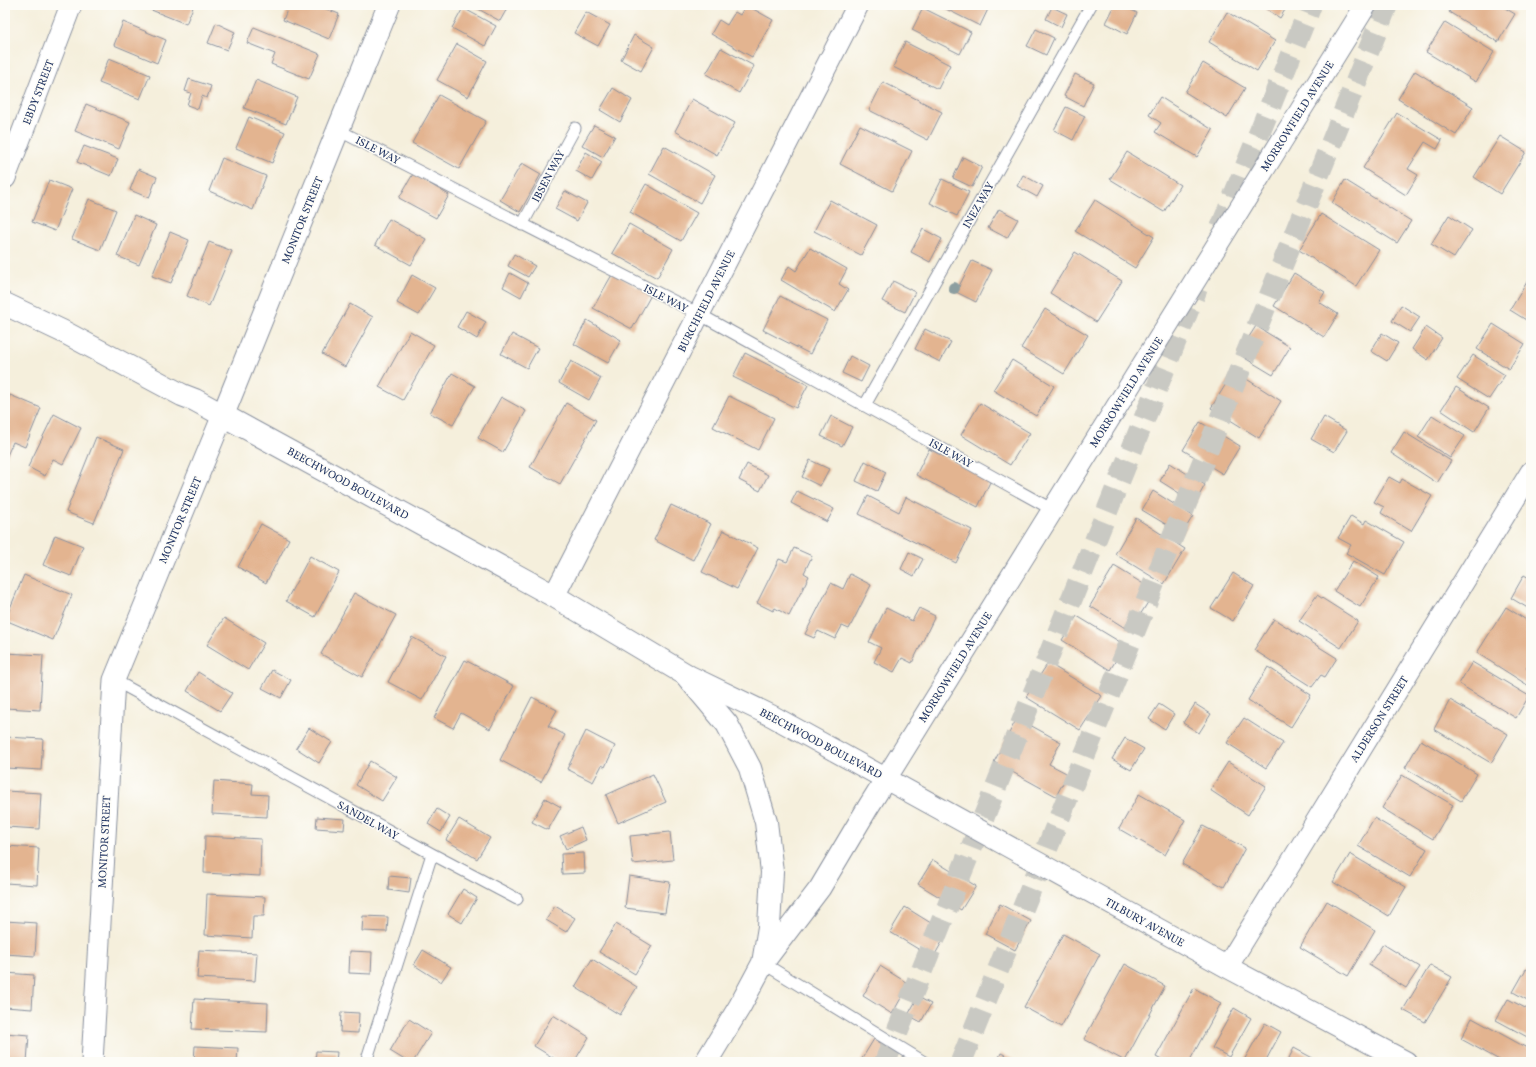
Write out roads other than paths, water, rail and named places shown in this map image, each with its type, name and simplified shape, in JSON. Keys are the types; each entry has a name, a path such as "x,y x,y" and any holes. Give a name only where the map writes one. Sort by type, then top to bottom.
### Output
{"street":[{"name":"EBDY STREET","path":"5,178 71,5"},
{"name":"MONITOR STREET","path":"92,1062 114,680 389,5"},
{"name":"BURCHFIELD AVENUE","path":"554,596 858,5"},
{"name":"MORROWFIELD AVENUE","path":"886,778 1366,5"},
{"name":"BEECHWOOD BOULEVARD","path":"5,304 64,332 223,415 554,596 685,674 772,716 886,778 820,888 763,963 706,1062"},
{"name":"ALDERSON STREET","path":"1227,967 1531,472"},
{"name":"BEECHWOOD BOULEVARD","path":"685,674 727,724 750,768 766,822 772,872 769,927 763,963"},
{"name":"TILBURY AVENUE","path":"886,778 1227,967 1406,1062"}],"lane":[{"name":"INEZ WAY","path":"865,405 1091,5"},
{"name":"IBSEN WAY","path":"522,225 575,128"},
{"name":"ISLE WAY","path":"338,130 699,314 1053,510"},
{"name":"SANDEL WAY","path":"114,680 517,899"},
{"path":"366,1062 432,854"},
{"path":"763,963 924,1062"}],"tunnel":[{"path":"1221,228 1311,5"},
{"path":"961,1062 1387,5"},
{"path":"885,1062 1197,288"}]}
